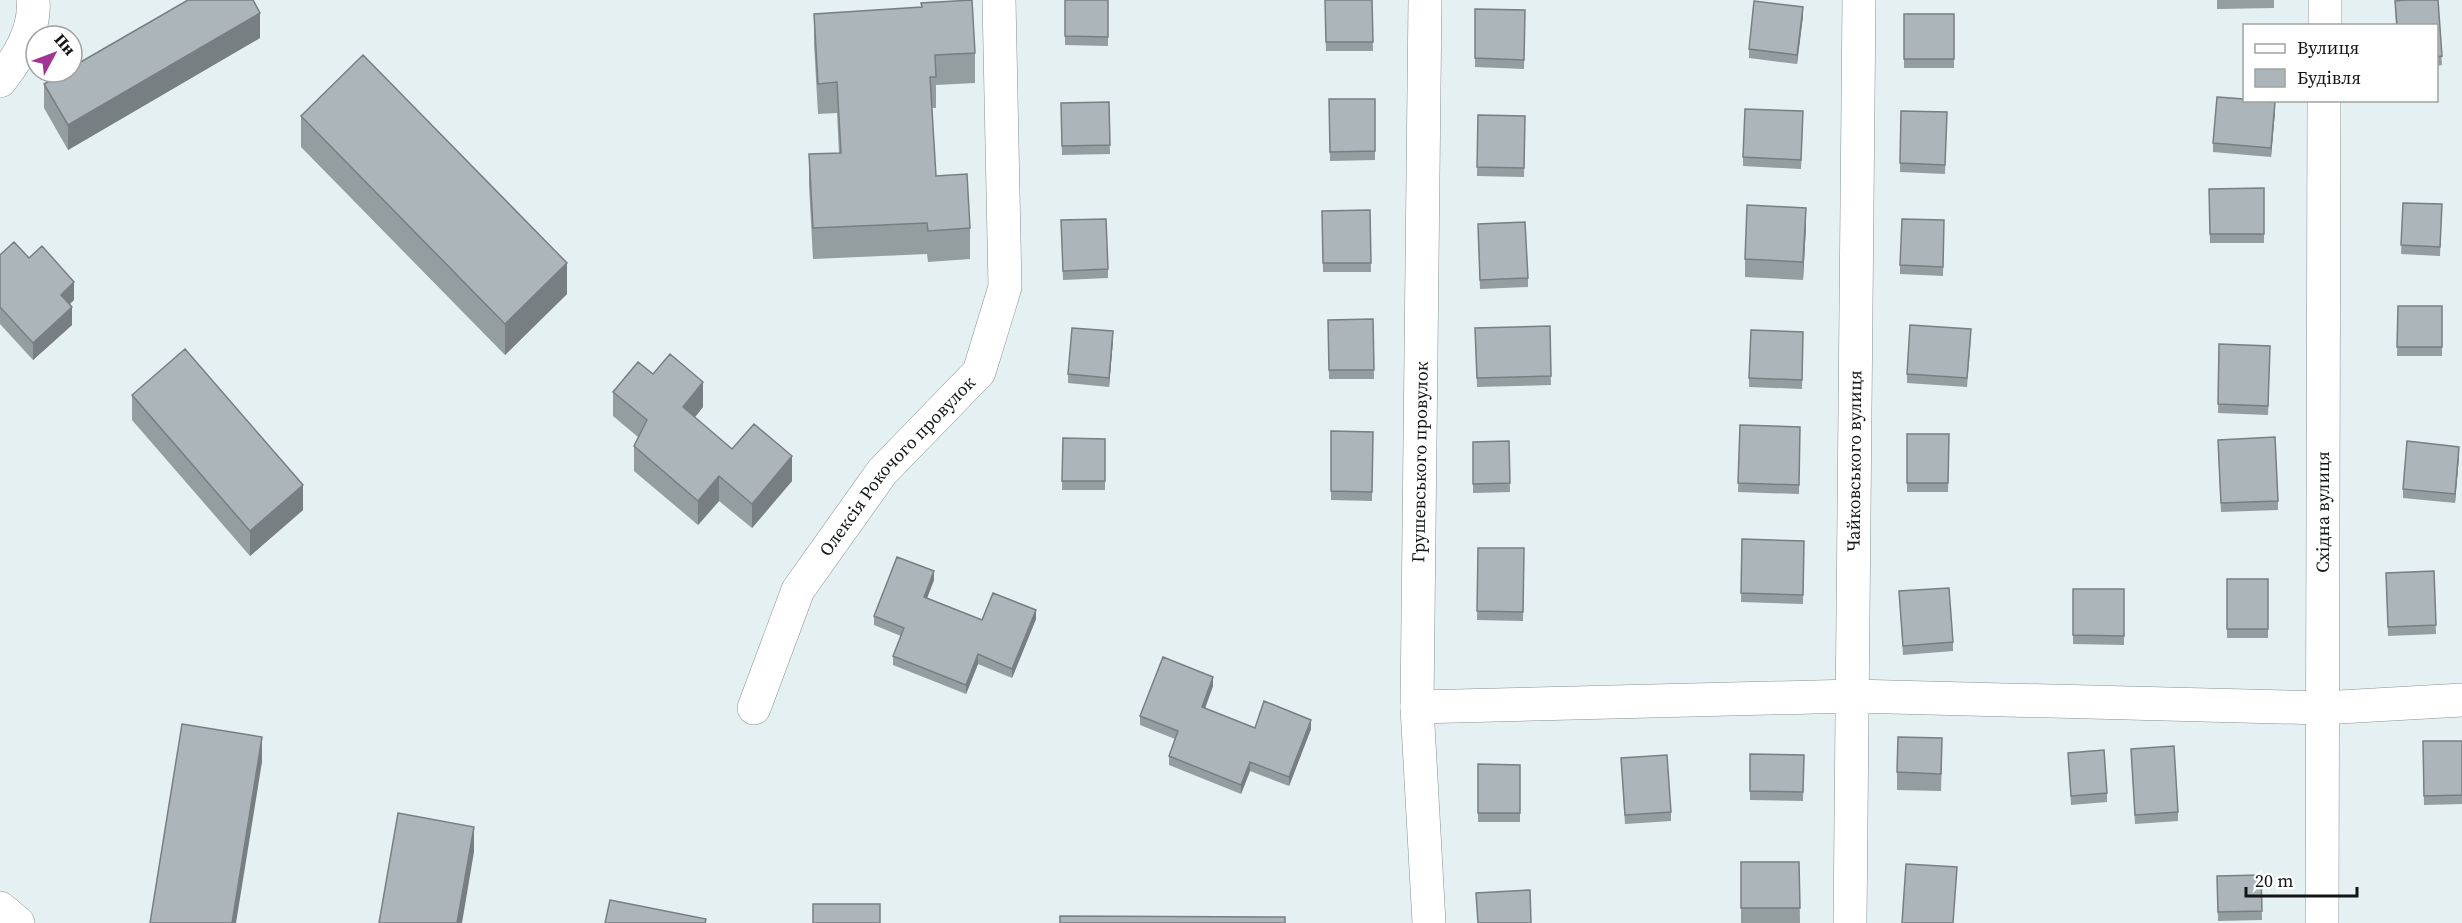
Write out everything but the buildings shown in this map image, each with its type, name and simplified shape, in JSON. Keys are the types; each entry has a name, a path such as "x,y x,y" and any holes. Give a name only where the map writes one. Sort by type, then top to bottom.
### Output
{"street":[{"path":"0,81 17,60 35,16 33,0"},
{"name":"Олексія Рокочого провулок","path":"754,708 798,590 882,472 979,372 1005,286 999,0"},
{"name":"Грушевського провулок","path":"1425,0 1417,707 1429,923"},
{"name":"Чайковського вулиця","path":"1850,923 1859,0"},
{"path":"2325,0 2325,24"},
{"name":"Східна вулиця","path":"2322,923 2324,102"},
{"path":"1417,707 1854,696 2322,708 2462,700"},
{"path":"0,908 18,923"}]}
